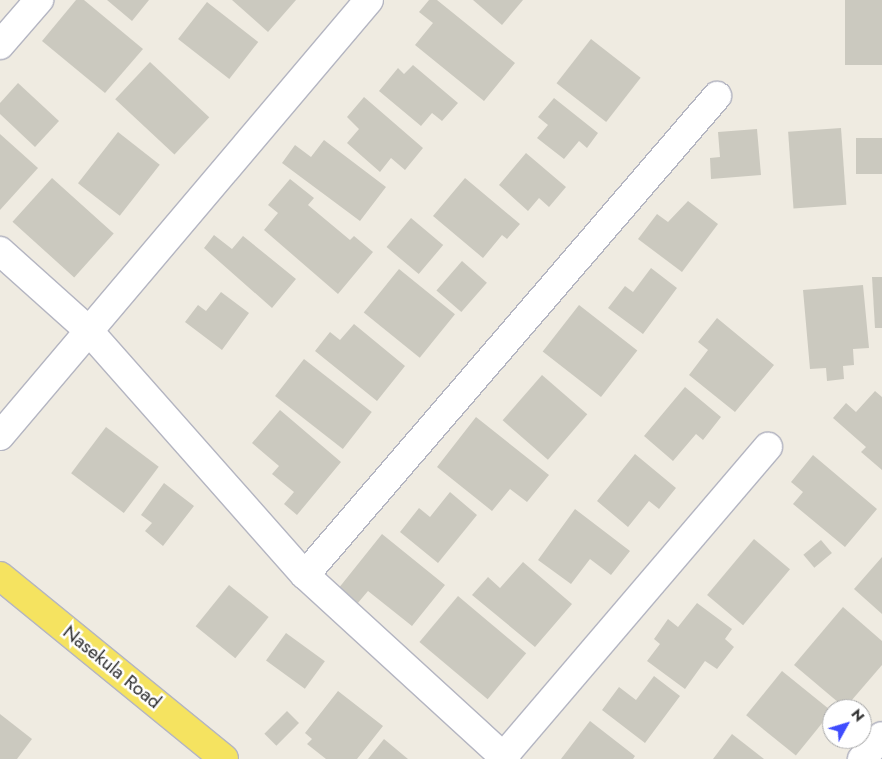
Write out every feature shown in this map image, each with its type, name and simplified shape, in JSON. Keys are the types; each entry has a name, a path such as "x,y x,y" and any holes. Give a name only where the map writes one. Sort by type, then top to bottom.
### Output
{"main road":[{"name":"Nasekula Road","path":"0,576 224,759"}],"street":[{"path":"0,45 39,0"},
{"path":"0,436 369,0"},
{"path":"305,575 718,96"},
{"path":"0,251 88,330 305,575 504,758 768,447"},
{"path":"862,759 882,736"}],"building":[{"path":"76,0 84,0 143,49 105,93 42,41"},
{"path":"107,0 149,0 132,21"},
{"path":"232,0 296,0 268,32"},
{"path":"429,0 437,0 515,63 484,101 415,45 433,23 419,12"},
{"path":"473,0 523,0 502,25"},
{"path":"845,0 882,0 882,65 845,65"},
{"path":"207,2 258,42 229,79 178,39"},
{"path":"591,39 641,78 606,122 557,83"},
{"path":"150,62 209,117 174,155 115,99"},
{"path":"413,65 458,103 442,121 432,113 421,126 379,91 398,68 404,74"},
{"path":"18,83 59,121 35,147 0,114 0,103"},
{"path":"364,97 423,148 405,170 391,158 380,172 347,143 359,129 347,117"},
{"path":"554,98 598,133 587,148 579,141 564,159 537,138 548,125 538,117"},
{"path":"841,128 846,205 794,209 788,132"},
{"path":"757,129 761,175 711,179 710,158 720,157 718,132"},
{"path":"118,132 160,165 120,216 78,183"},
{"path":"0,134 38,168 0,210"},
{"path":"856,138 882,138 882,174 856,174"},
{"path":"324,140 386,187 360,221 282,163 295,145 311,157"},
{"path":"526,153 566,187 549,207 539,198 528,211 499,185"},
{"path":"52,178 114,234 74,277 13,222"},
{"path":"465,178 520,224 507,239 502,235 483,258 433,216"},
{"path":"290,179 314,198 308,205 350,240 354,236 373,252 338,294 264,230 278,213 268,205"},
{"path":"688,201 718,224 682,272 638,239 657,214 668,222"},
{"path":"411,218 443,245 419,274 387,247"},
{"path":"214,235 232,249 243,236 296,279 272,308 204,248"},
{"path":"462,261 487,283 461,312 436,290"},
{"path":"651,268 677,288 643,334 608,308 625,286 633,292"},
{"path":"399,269 455,314 420,358 364,313"},
{"path":"872,277 882,277 882,328 875,328"},
{"path":"863,285 869,348 853,349 854,365 843,366 844,379 827,381 826,368 810,369 803,290"},
{"path":"221,292 249,313 222,350 185,322 198,305 206,311"},
{"path":"579,305 637,351 601,397 543,351"},
{"path":"717,318 774,365 735,412 689,375 708,350 698,342"},
{"path":"354,324 405,366 377,401 315,351 330,332 340,340"},
{"path":"304,359 372,412 343,449 275,396"},
{"path":"542,375 587,414 548,460 503,420"},
{"path":"685,387 721,417 703,440 696,434 673,461 644,436"},
{"path":"875,391 882,397 882,470 861,452 866,447 833,418 846,403 856,412"},
{"path":"280,410 341,462 297,515 284,504 294,492 272,474 279,466 252,443"},
{"path":"476,417 549,475 527,502 510,489 492,511 437,467"},
{"path":"106,427 159,467 124,513 71,473"},
{"path":"635,454 676,488 659,509 649,501 628,527 597,501"},
{"path":"813,455 877,509 845,547 793,504 803,492 791,482"},
{"path":"164,483 194,506 163,546 145,531 152,523 141,515"},
{"path":"450,492 477,515 438,563 400,532 419,508 430,517"},
{"path":"575,509 630,551 611,575 590,559 571,584 538,560"},
{"path":"382,534 445,585 412,626 368,591 357,604 338,589"},
{"path":"754,539 790,569 743,625 707,595"},
{"path":"821,540 832,553 814,568 803,555"},
{"path":"882,557 882,614 854,589"},
{"path":"523,562 572,604 535,647 472,595 488,577 500,588"},
{"path":"229,585 269,617 235,658 196,626"},
{"path":"458,596 526,653 488,699 419,642"},
{"path":"697,603 732,629 725,639 734,647 717,669 705,661 685,689 647,661 660,644 654,639 668,619 678,627"},
{"path":"843,607 882,641 882,665 853,699 834,699 794,665"},
{"path":"286,633 325,661 305,689 266,661"},
{"path":"782,671 822,703 822,723 796,756 746,715"},
{"path":"654,676 680,696 645,743 602,710 619,687 636,700"},
{"path":"338,691 383,726 357,759 326,759 307,744 312,739 305,733"},
{"path":"287,711 299,723 276,746 264,734"},
{"path":"0,714 32,739 17,759 0,759"},
{"path":"590,721 635,756 633,759 561,759"},
{"path":"732,734 764,759 713,759"},
{"path":"384,739 408,759 368,759"}]}
